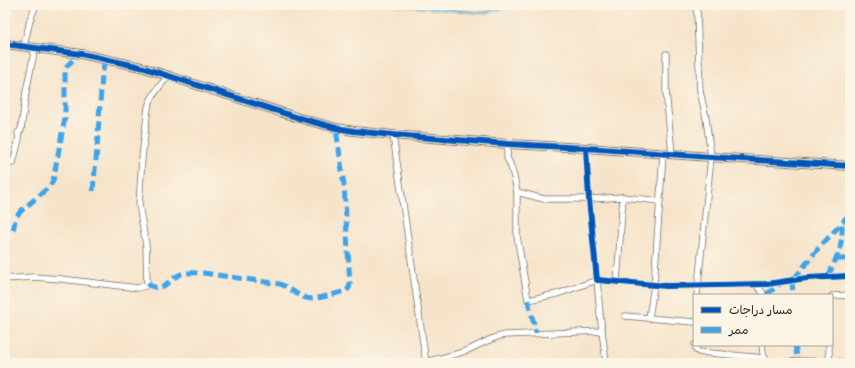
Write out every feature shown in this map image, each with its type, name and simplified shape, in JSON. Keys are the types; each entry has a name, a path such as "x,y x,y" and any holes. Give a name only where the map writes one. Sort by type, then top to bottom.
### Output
{"street":[{"path":"24,46 30,20 36,5"},
{"path":"695,5 697,12 700,91 706,118 711,157 697,294"},
{"path":"5,44 81,54 141,67 306,120 336,128 393,135 508,144 850,166"},
{"path":"5,161 13,163 19,139 18,133 21,130 26,92 35,48"},
{"path":"666,54 666,91 672,154"},
{"path":"5,279 33,277 138,288 146,286 146,245 139,205 142,158 148,107 152,95 170,76"},
{"path":"393,135 424,362 457,353 496,336 505,334 602,331"},
{"path":"508,144 507,158 514,177 517,192 517,236 528,300 557,294 597,280 667,286 767,284 807,278 850,276"},
{"path":"586,148 589,199 606,363"},
{"path":"649,318 654,285 663,154"},
{"path":"517,192 544,200 623,197 660,201"},
{"path":"617,282 623,197"},
{"path":"755,284 765,294"},
{"path":"833,296 850,295"},
{"path":"625,316 693,322"},
{"path":"695,346 696,350 699,352 782,363 798,361 850,362"},
{"path":"762,346 767,361"},
{"path":"829,346 829,362"},
{"path":"735,363 736,356"}],"waterway":[{"path":"396,5 483,13 519,5"}],"marked path":[{"path":"13,230 16,217 49,187 53,181 65,117 65,70 66,67 81,54"},
{"path":"93,191 102,75 105,59"},
{"path":"147,284 158,288 162,287 181,274 203,273 280,284 302,297 310,299 346,291 350,284 344,185 336,128"},
{"path":"794,279 817,250 850,213"},
{"path":"828,277 840,249 842,223"},
{"path":"836,259 850,259"},
{"path":"792,280 793,294"},
{"path":"767,294 780,284"},
{"path":"528,300 536,333"},
{"path":"795,346 798,363"}],"cycle path":[{"path":"5,44 81,54 141,67 299,118 336,128 354,131 508,144 850,166"},
{"path":"586,148 589,199 597,280 667,286 767,284 807,278 850,276"}]}
